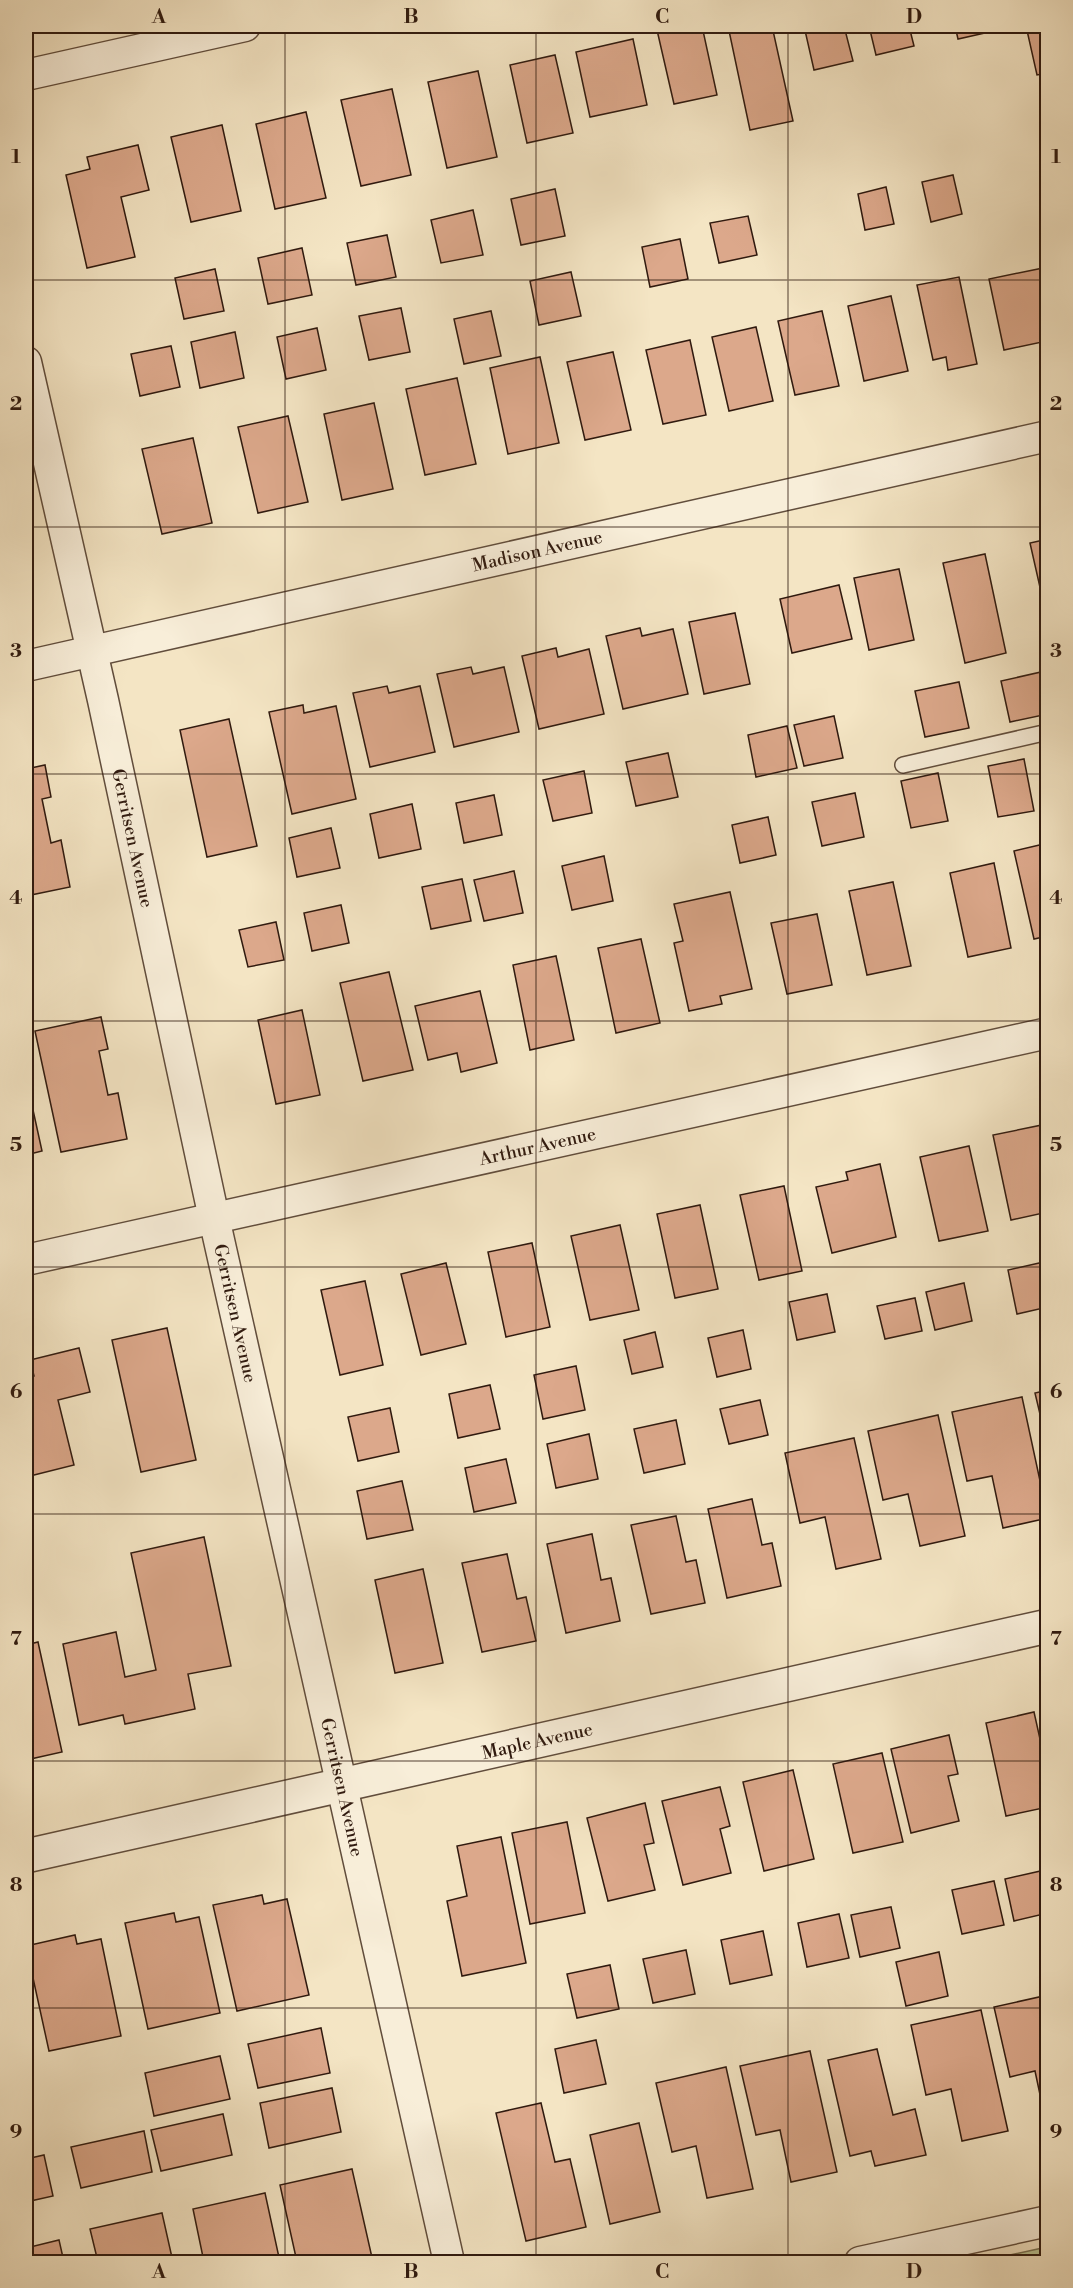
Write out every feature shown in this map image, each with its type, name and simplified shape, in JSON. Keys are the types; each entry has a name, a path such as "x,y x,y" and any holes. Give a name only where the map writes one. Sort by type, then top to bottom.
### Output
{"street":[{"path":"26,75 244,26"},
{"name":"Gerritsen Avenue","path":"26,362 92,651 214,1218 449,2262"},
{"name":"Madison Avenue","path":"26,666 1047,436"},
{"name":"Arthur Avenue","path":"26,1260 1047,1034"},
{"name":"Maple Avenue","path":"26,1856 341,1783 1047,1626"},
{"path":"860,2262 1047,2221"}],"lane":[{"path":"903,765 1047,732"}],"green space":[{"path":"1047,2247 1047,2262 977,2262"}],"building":[{"path":"677,26 702,26 717,95 674,104 657,30"},
{"path":"728,26 772,26 793,121 750,130"},
{"path":"804,26 844,26 853,61 814,70"},
{"path":"869,26 909,26 914,46 876,55"},
{"path":"955,26 993,26 994,31 958,39"},
{"path":"1026,26 1048,26 1048,73 1037,75"},
{"path":"633,39 647,105 590,117 576,52"},
{"path":"555,55 573,133 527,143 510,65"},
{"path":"478,71 497,157 447,168 428,82"},
{"path":"392,89 411,175 361,186 341,100"},
{"path":"306,112 326,198 275,209 256,124"},
{"path":"222,125 241,211 191,222 171,137"},
{"path":"138,145 149,190 121,197 135,257 87,268 66,175 90,169 87,157"},
{"path":"953,175 962,214 931,222 922,182"},
{"path":"886,187 894,224 865,230 858,194"},
{"path":"555,189 565,236 521,245 511,199"},
{"path":"473,210 483,255 441,263 431,220"},
{"path":"748,216 757,255 719,263 710,223"},
{"path":"387,235 396,277 356,285 347,243"},
{"path":"680,239 688,279 650,287 642,247"},
{"path":"302,248 312,295 268,304 258,258"},
{"path":"1048,267 1048,310 1041,311 1047,341 1004,350 989,279"},
{"path":"215,269 224,311 184,319 175,278"},
{"path":"571,272 581,316 539,325 530,281"},
{"path":"959,277 977,364 948,370 946,357 933,360 917,285"},
{"path":"891,296 908,371 864,381 848,306"},
{"path":"401,308 410,352 369,360 359,316"},
{"path":"491,311 501,356 464,364 454,319"},
{"path":"822,311 839,386 795,395 778,321"},
{"path":"756,327 773,401 729,411 712,337"},
{"path":"317,328 326,370 286,379 277,337"},
{"path":"235,332 244,378 200,388 191,342"},
{"path":"690,340 706,415 663,424 646,350"},
{"path":"171,346 180,387 140,396 131,354"},
{"path":"613,352 631,430 585,440 567,362"},
{"path":"540,357 559,443 508,454 490,368"},
{"path":"457,378 476,464 425,475 406,389"},
{"path":"374,403 393,489 342,500 324,414"},
{"path":"288,416 308,502 258,513 238,427"},
{"path":"193,438 212,523 162,534 142,449"},
{"path":"1048,539 1048,614 1046,614 1030,543"},
{"path":"985,554 1006,653 965,663 943,563"},
{"path":"899,569 914,640 869,650 854,578"},
{"path":"839,585 852,639 792,653 780,599"},
{"path":"735,613 750,684 704,694 689,622"},
{"path":"640,628 642,636 673,629 688,694 623,709 606,636"},
{"path":"556,648 558,657 589,649 604,714 539,729 522,656"},
{"path":"471,667 473,674 504,667 519,732 454,747 437,674"},
{"path":"1041,672 1048,714 1010,722 1001,681"},
{"path":"959,682 969,728 925,737 915,691"},
{"path":"387,686 389,693 420,686 435,752 370,767 353,693"},
{"path":"303,705 304,713 336,706 356,799 292,814 269,712"},
{"path":"834,716 843,758 804,766 794,725"},
{"path":"229,719 257,846 207,857 180,730"},
{"path":"787,726 797,768 756,777 748,735"},
{"path":"668,753 678,797 636,806 626,762"},
{"path":"1024,759 1034,811 998,817 988,766"},
{"path":"45,765 51,797 42,799 51,843 61,840 70,887 26,896 26,769"},
{"path":"584,771 592,813 553,821 543,780"},
{"path":"938,773 948,821 911,828 901,781"},
{"path":"855,793 864,837 822,846 812,802"},
{"path":"494,795 502,835 464,843 456,803"},
{"path":"412,804 421,849 379,858 370,814"},
{"path":"768,817 776,855 740,863 732,825"},
{"path":"331,828 340,868 297,877 289,838"},
{"path":"1048,843 1048,936 1034,939 1014,851"},
{"path":"604,856 613,901 572,910 562,866"},
{"path":"994,863 1011,948 968,957 950,873"},
{"path":"514,871 523,913 484,921 474,880"},
{"path":"462,879 471,921 431,929 422,887"},
{"path":"893,882 911,966 867,975 849,891"},
{"path":"730,892 752,989 720,996 722,1004 689,1011 674,943 683,941 674,904"},
{"path":"341,905 349,943 312,951 304,913"},
{"path":"817,914 832,985 787,994 771,923"},
{"path":"276,922 284,960 248,967 239,930"},
{"path":"641,939 660,1023 616,1033 598,948"},
{"path":"556,956 574,1040 530,1050 513,965"},
{"path":"389,972 413,1070 363,1081 340,983"},
{"path":"480,991 497,1063 461,1072 457,1053 428,1060 415,1006"},
{"path":"302,1010 320,1095 276,1104 258,1020"},
{"path":"101,1017 108,1049 99,1051 108,1095 118,1093 127,1139 61,1152 35,1031"},
{"path":"26,1078 42,1151 26,1155"},
{"path":"1042,1125 1048,1151 1048,1212 1011,1220 993,1135"},
{"path":"969,1146 988,1231 939,1241 920,1157"},
{"path":"880,1164 896,1237 832,1253 816,1187 848,1180 846,1172"},
{"path":"784,1186 802,1271 759,1280 740,1195"},
{"path":"700,1205 718,1289 675,1298 657,1214"},
{"path":"620,1225 639,1310 590,1320 571,1236"},
{"path":"532,1243 550,1327 506,1337 488,1252"},
{"path":"1048,1261 1048,1307 1017,1314 1008,1270"},
{"path":"446,1263 466,1344 421,1355 401,1274"},
{"path":"365,1281 383,1365 340,1375 321,1290"},
{"path":"964,1283 972,1321 935,1330 926,1292"},
{"path":"827,1294 835,1332 797,1340 789,1302"},
{"path":"915,1298 922,1331 885,1339 877,1306"},
{"path":"167,1328 196,1460 141,1472 112,1340"},
{"path":"743,1330 751,1369 717,1377 708,1338"},
{"path":"655,1332 663,1367 632,1374 624,1340"},
{"path":"79,1348 90,1392 58,1400 74,1465 26,1477 26,1378 34,1376 30,1360"},
{"path":"576,1366 585,1410 543,1419 534,1375"},
{"path":"490,1385 500,1429 458,1438 449,1394"},
{"path":"1048,1390 1048,1448 1035,1393"},
{"path":"1022,1397 1048,1518 1003,1528 992,1476 967,1481 952,1412"},
{"path":"760,1400 768,1435 729,1444 720,1409"},
{"path":"390,1408 399,1452 358,1461 348,1417"},
{"path":"938,1415 965,1536 920,1546 908,1494 883,1500 868,1431"},
{"path":"676,1420 685,1464 644,1473 634,1429"},
{"path":"589,1434 598,1479 556,1488 547,1444"},
{"path":"854,1438 881,1559 836,1569 825,1517 800,1523 785,1453"},
{"path":"506,1459 516,1503 474,1512 465,1468"},
{"path":"402,1481 413,1530 367,1539 357,1491"},
{"path":"752,1499 762,1545 772,1543 781,1586 727,1598 708,1509"},
{"path":"676,1516 686,1562 696,1560 705,1603 651,1614 631,1525"},
{"path":"592,1534 601,1580 611,1578 620,1621 566,1633 547,1544"},
{"path":"204,1537 231,1666 188,1674 195,1709 125,1724 123,1715 79,1725 63,1644 116,1632 125,1677 156,1670 131,1553"},
{"path":"507,1554 517,1599 526,1597 536,1641 482,1652 462,1563"},
{"path":"423,1569 443,1663 395,1673 375,1580"},
{"path":"38,1642 62,1752 26,1760 26,1645"},
{"path":"1034,1712 1048,1775 1048,1807 1006,1816 986,1723"},
{"path":"949,1735 958,1774 948,1776 959,1821 911,1833 891,1749"},
{"path":"882,1753 903,1842 853,1853 833,1764"},
{"path":"793,1770 814,1859 764,1871 743,1782"},
{"path":"720,1787 730,1826 720,1829 731,1873 683,1885 662,1801"},
{"path":"645,1803 654,1843 644,1845 655,1890 608,1901 587,1818"},
{"path":"567,1822 585,1913 530,1924 512,1833"},
{"path":"501,1837 526,1963 462,1976 447,1901 467,1896 457,1846"},
{"path":"1045,1870 1048,1913 1014,1921 1005,1879"},
{"path":"994,1881 1004,1925 962,1934 952,1890"},
{"path":"262,1895 264,1904 287,1899 309,1995 237,2011 213,1905"},
{"path":"891,1907 900,1948 860,1957 851,1915"},
{"path":"174,1913 176,1922 199,1917 220,2013 148,2029 125,1923"},
{"path":"839,1914 849,1958 807,1967 798,1923"},
{"path":"763,1931 772,1975 730,1984 721,1940"},
{"path":"75,1935 77,1944 101,1939 121,2036 49,2051 26,1946"},
{"path":"686,1950 695,1994 653,2003 643,1959"},
{"path":"939,1952 948,1996 906,2006 896,1962"},
{"path":"610,1965 619,2009 577,2018 567,1974"},
{"path":"1048,1995 1048,2123 1046,2123 1035,2071 1010,2077 994,2007"},
{"path":"981,2010 1008,2131 962,2141 951,2089 926,2095 911,2025"},
{"path":"321,2028 330,2073 258,2088 248,2044"},
{"path":"596,2040 606,2084 564,2093 555,2049"},
{"path":"877,2049 893,2115 915,2109 926,2155 875,2166 871,2151 850,2156 828,2060"},
{"path":"810,2051 837,2172 791,2182 780,2130 756,2135 740,2066"},
{"path":"220,2056 230,2099 154,2116 145,2073"},
{"path":"726,2067 753,2189 707,2198 696,2146 672,2152 656,2083"},
{"path":"332,2088 341,2132 269,2148 260,2103"},
{"path":"541,2103 555,2162 570,2159 586,2227 526,2241 496,2113"},
{"path":"223,2114 232,2155 161,2171 151,2130"},
{"path":"639,2123 660,2212 610,2224 590,2135"},
{"path":"144,2131 152,2172 81,2188 71,2147"},
{"path":"44,2155 53,2196 26,2202 26,2159"},
{"path":"352,2169 373,2262 297,2262 280,2185"},
{"path":"265,2193 280,2262 204,2262 193,2209"},
{"path":"162,2213 173,2262 98,2262 90,2229"},
{"path":"59,2240 64,2262 26,2262 26,2248"}]}
